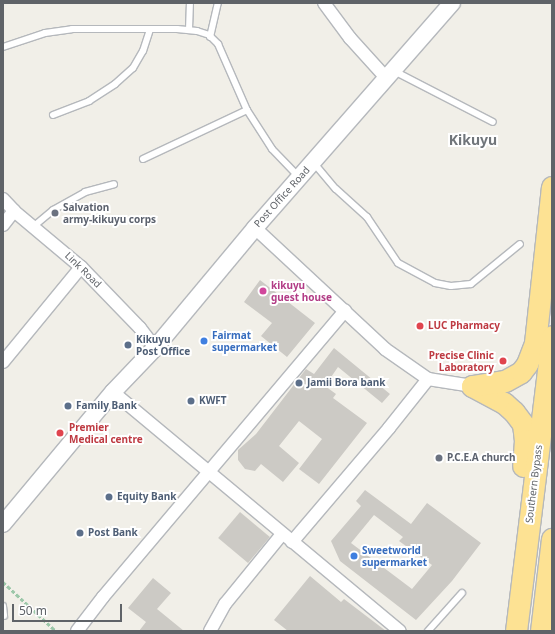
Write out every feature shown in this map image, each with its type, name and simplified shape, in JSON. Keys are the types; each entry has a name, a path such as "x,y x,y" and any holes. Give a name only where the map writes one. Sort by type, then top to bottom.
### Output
{"highway":[{"path":"472,386 505,381 521,372 527,364 535,343 552,187"},
{"name":"Southern Bypass","path":"516,631 552,336"},
{"path":"472,386 504,403 514,412 523,424 525,452 510,562 510,579 520,600"},
{"path":"541,631 552,539"}],"street":[{"path":"324,3 350,38 390,75"},
{"name":"Post Office Road","path":"3,524 113,392 155,348 255,228 300,179 313,162 452,3"},
{"name":"Link Road","path":"3,199 14,211 34,226 81,267 135,322 155,348"},
{"path":"3,225 14,211"},
{"path":"255,228 384,349 428,379 472,386"},
{"path":"3,362 81,267"},
{"path":"77,631 113,585 210,473 270,398 345,311"},
{"path":"292,542 389,428 428,379"},
{"path":"113,392 400,631"},
{"path":"210,631 225,604 282,534"}],"lane":[{"path":"189,30 190,3"},
{"path":"210,37 218,3"},
{"path":"3,47 45,33 72,29 189,30 210,37 218,44 247,110 272,149 300,179"},
{"path":"53,115 89,101 115,84 133,68 150,29"},
{"path":"390,75 493,122"},
{"path":"142,159 247,110"},
{"path":"313,162 336,189 367,217 398,263 435,283 451,286 471,284 520,244"},
{"path":"34,226 53,210 85,192 114,184"},
{"path":"428,631 462,593"},
{"path":"3,606 4,616"}],"path":[{"path":"3,582 56,631"}],"building":[{"path":"260,280 315,323 287,357 261,336 272,323 244,302"},
{"path":"334,348 390,394 382,403 338,367 325,386 336,394 333,398 367,423 319,484 299,469 322,439 299,421 279,446 299,463 283,482 261,464 255,471 245,469 238,460 238,450 256,434 306,369 314,374"},
{"path":"365,490 411,524 427,503 481,543 452,581 416,620 340,561 331,541 361,506 356,501","holes":["374,515 403,537 399,541 432,565 412,589 351,543"]},
{"path":"240,512 270,537 248,563 218,538"},
{"path":"310,576 341,602 344,599 386,631 288,631 274,620"},
{"path":"153,578 171,593 157,609 184,631 139,631 146,622 128,608"}],"place":[{"name":"Salvation army-kikuyu corps","path":"55,213"},
{"name":"kikuyu guest house","path":"263,291"},
{"name":"LUC Pharmacy","path":"420,326"},
{"name":"Fairmat supermarket","path":"204,341"},
{"name":"Kikuyu Post Office","path":"128,345"},
{"name":"Precise Clinic Laboratory","path":"503,361"},
{"name":"Jamii Bora bank","path":"299,383"},
{"name":"KWFT","path":"191,401"},
{"name":"Family Bank","path":"68,406"},
{"name":"Premier Medical centre","path":"60,433"},
{"name":"P.C.E.A church","path":"439,458"},
{"name":"Equity Bank","path":"109,497"},
{"name":"Post Bank","path":"80,533"},
{"name":"Sweetworld supermarket","path":"354,556"}],"district":[{"name":"Kikuyu","path":"473,140"}]}
